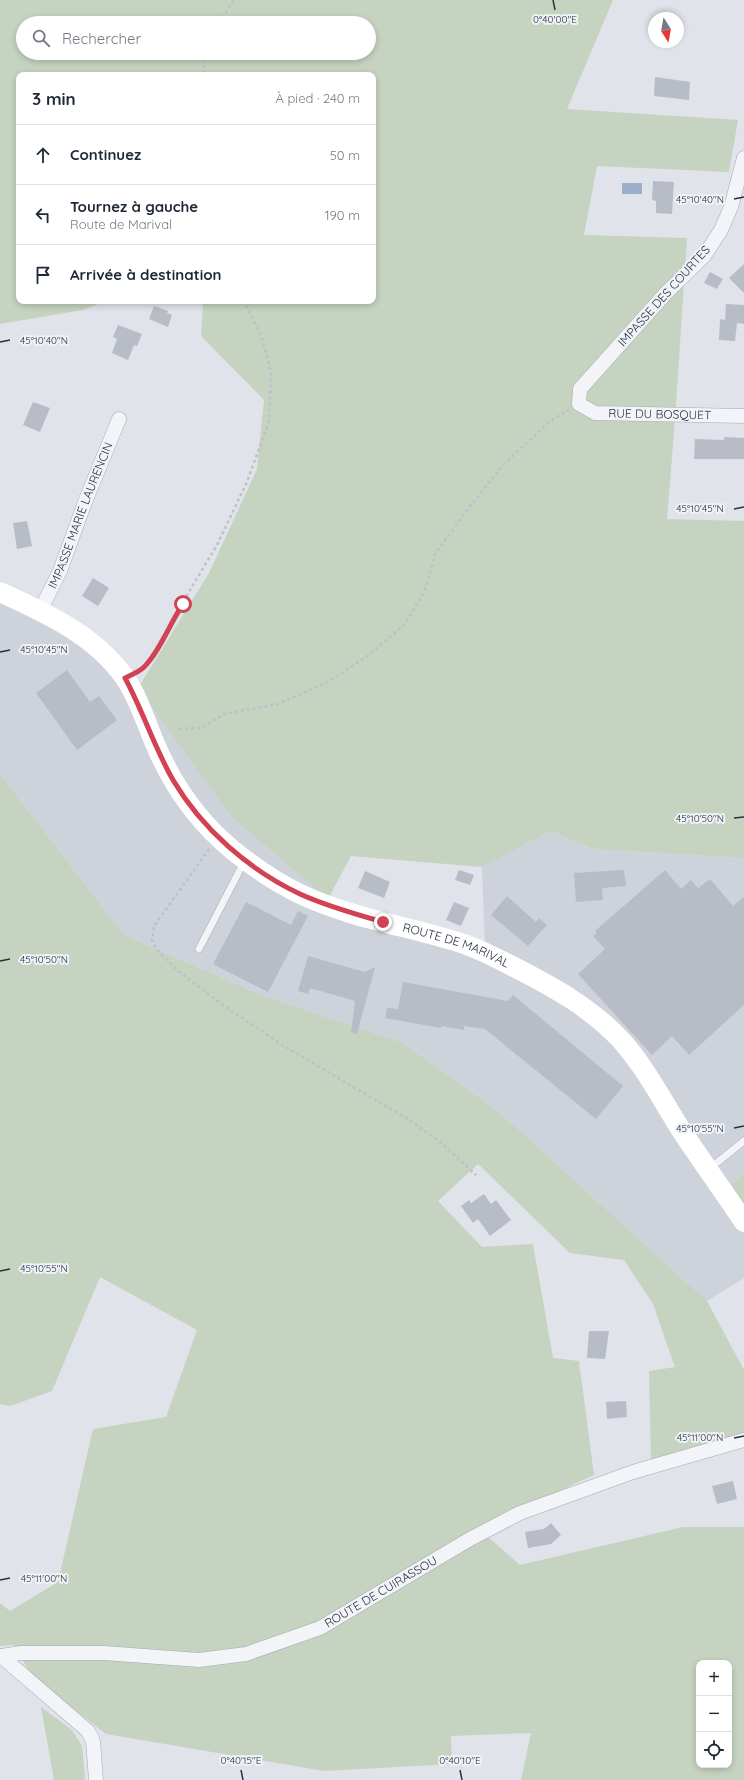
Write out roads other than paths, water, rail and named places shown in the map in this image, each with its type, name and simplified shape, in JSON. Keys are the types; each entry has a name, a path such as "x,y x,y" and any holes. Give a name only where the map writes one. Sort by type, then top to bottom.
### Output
{"main road":[{"name":"ROUTE DE MARIVAL","path":"0,592 40,611 87,639 110,660 125,678 172,779 194,811 218,837 260,870 300,894 356,914 470,946 543,982 578,1003 605,1024 636,1058 708,1170 744,1222"}],"street":[{"name":"IMPASSE DES COURTES","path":"579,404 580,389 666,293 704,256 721,230 731,207 744,158"},
{"name":"RUE DU BOSQUET","path":"579,404 595,413 744,416"},
{"name":"IMPASSE MARIE LAURENCIN","path":"40,611 60,571 85,502 119,420"},
{"name":"ROUTE DE CUIRASSOU","path":"0,1656 21,1653 104,1653 200,1660 246,1654 320,1628 470,1538 520,1514 633,1472 744,1440"},
{"path":"0,1656 88,1731 93,1741 96,1780"}],"lane":[{"path":"199,948 246,860"},
{"path":"708,1170 744,1141"}],"water":[{"path":"622,183 642,183 642,194 622,194"}]}
